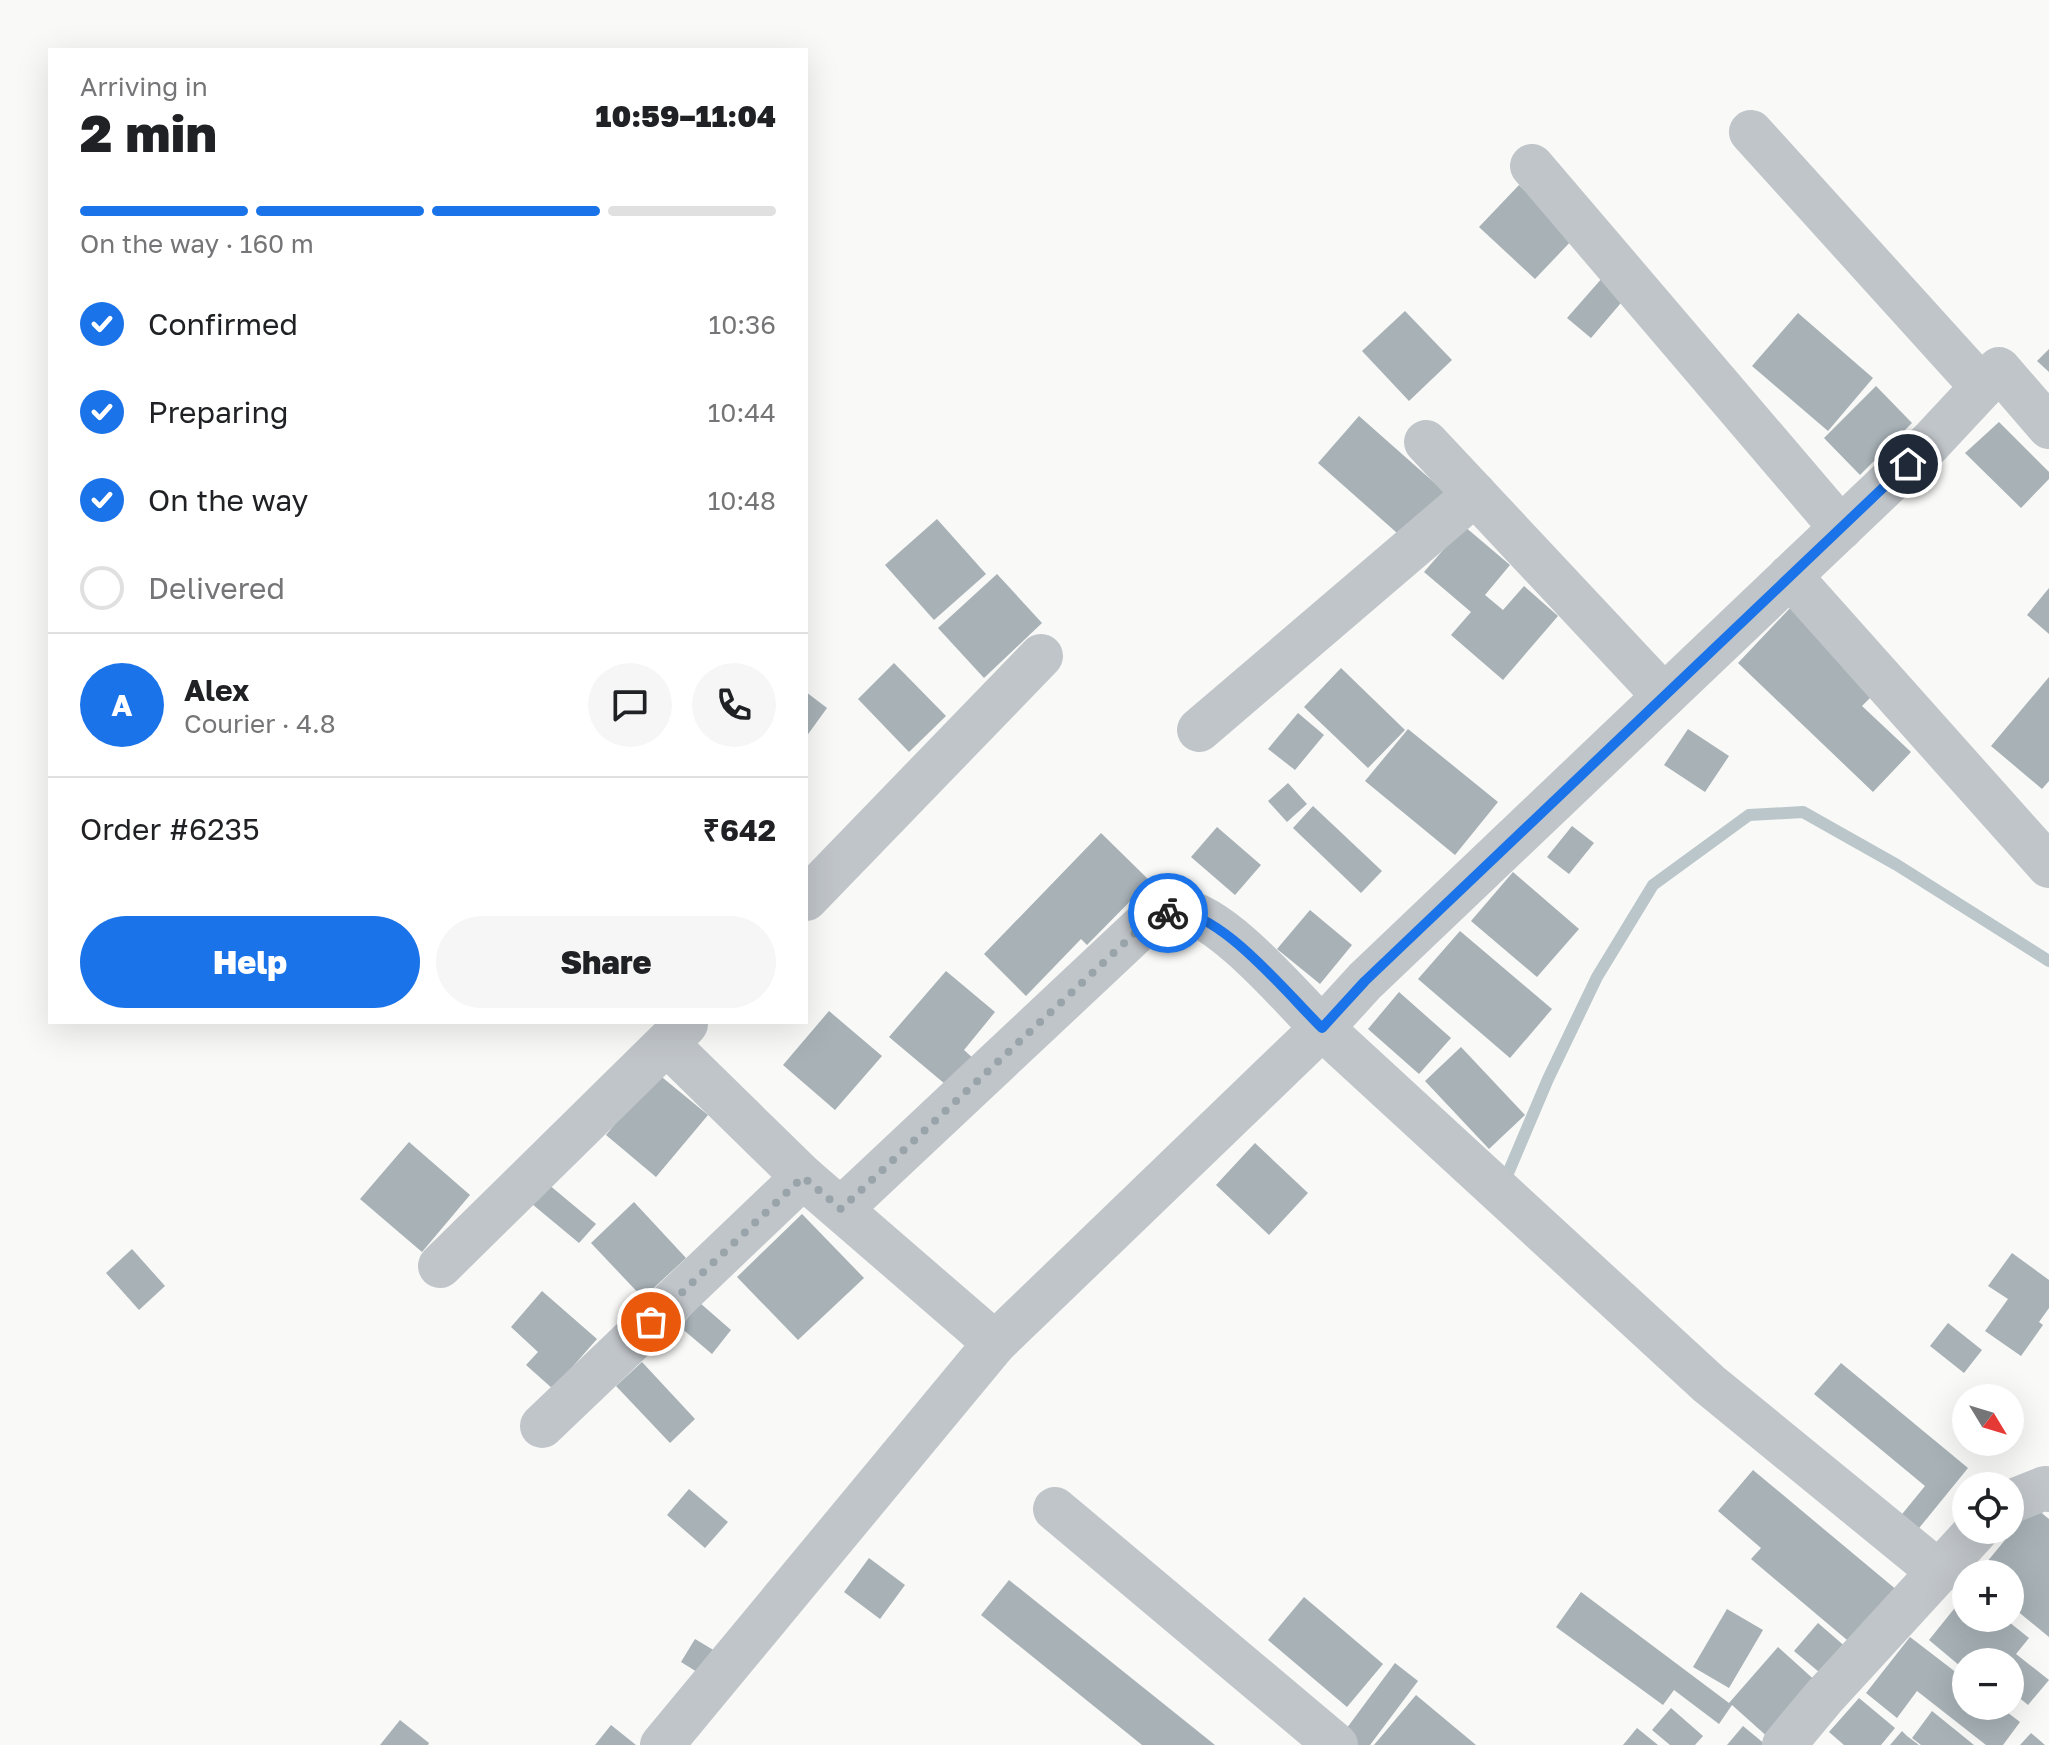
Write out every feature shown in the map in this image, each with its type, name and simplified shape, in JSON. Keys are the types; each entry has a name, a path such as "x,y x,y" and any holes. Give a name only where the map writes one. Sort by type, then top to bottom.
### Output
{"street":[{"path":"1751,132 1982,387"},
{"path":"1532,166 1841,528"},
{"path":"662,1745 995,1343 1322,1028 1365,981 1930,443 1999,369 2049,427"},
{"path":"1426,442 1664,696"},
{"path":"1199,730 1475,494"},
{"path":"1790,576 2049,866"},
{"path":"808,897 1041,656"},
{"path":"841,1209 1152,917 1181,910 1207,919 1225,932 1322,1028 1709,1384 1939,1572"},
{"path":"440,1266 677,1033 803,1177 995,1343"},
{"path":"542,1426 803,1177"},
{"path":"2024,1496 2045,1488 2049,1490"},
{"path":"1055,1509 1336,1745"},
{"path":"1784,1745 1964,1544"}],"building":[{"path":"1519,185 1575,237 1535,279 1479,227"},
{"path":"1603,277 1626,297 1591,338 1567,318"},
{"path":"1405,311 1452,360 1409,401 1362,351"},
{"path":"1798,313 1873,378 1828,431 1752,366"},
{"path":"2049,349 2049,372 2037,361"},
{"path":"1876,386 1912,423 1860,475 1824,438"},
{"path":"1359,416 1446,493 1405,540 1318,463"},
{"path":"1999,422 2049,472 2049,479 2021,508 1965,453"},
{"path":"937,519 986,574 934,620 885,565"},
{"path":"1464,526 1510,565 1485,595 1503,610 1524,586 1558,616 1503,680 1451,635 1471,612 1424,572"},
{"path":"997,574 1042,623 984,678 938,628"},
{"path":"2049,588 2049,634 2027,615"},
{"path":"1791,607 1879,689 1862,706 1911,752 1873,792 1738,663"},
{"path":"894,663 946,716 909,752 858,699"},
{"path":"1341,668 1405,730 1368,768 1304,707"},
{"path":"2049,677 2049,781 2042,789 1991,746"},
{"path":"808,694 827,708 808,734"},
{"path":"1298,713 1324,735 1295,770 1268,749"},
{"path":"1408,729 1498,802 1455,855 1365,781"},
{"path":"1688,729 1729,756 1705,792 1664,765"},
{"path":"1288,783 1307,804 1287,822 1268,801"},
{"path":"1313,806 1382,871 1361,893 1293,828"},
{"path":"1572,826 1594,843 1569,874 1547,857"},
{"path":"1217,827 1261,865 1235,895 1191,857"},
{"path":"1101,833 1150,881 1087,945 1081,939 1026,996 984,954"},
{"path":"1513,872 1579,929 1537,977 1471,921"},
{"path":"1310,910 1352,945 1320,984 1277,949"},
{"path":"1460,931 1552,1009 1510,1058 1418,979"},
{"path":"946,971 995,1012 964,1050 975,1060 951,1089 889,1037"},
{"path":"1399,992 1451,1038 1419,1074 1368,1029"},
{"path":"829,1011 882,1056 835,1110 783,1065"},
{"path":"1461,1047 1525,1115 1489,1149 1425,1081"},
{"path":"657,1073 708,1115 656,1177 606,1135"},
{"path":"409,1142 470,1195 422,1252 360,1199"},
{"path":"1255,1143 1308,1193 1269,1235 1216,1185"},
{"path":"548,1184 596,1224 579,1243 532,1204"},
{"path":"634,1202 686,1258 643,1298 591,1243"},
{"path":"802,1214 864,1278 798,1340 737,1277"},
{"path":"132,1249 165,1286 139,1310 106,1273"},
{"path":"2012,1253 2049,1280 2049,1308 2039,1322 2043,1325 2021,1356 1985,1331 2008,1299 1988,1286"},
{"path":"542,1291 597,1339 553,1389 526,1365 538,1352 511,1327"},
{"path":"700,1303 731,1330 712,1354 680,1327"},
{"path":"1948,1323 1982,1350 1964,1373 1930,1346"},
{"path":"642,1362 695,1419 670,1443 616,1386"},
{"path":"1841,1363 1968,1468 1965,1472 1952,1472 1952,1488 1911,1538 1894,1524 1925,1486 1814,1394"},
{"path":"1753,1470 1898,1591 1853,1645 1751,1559 1761,1548 1718,1511"},
{"path":"689,1489 728,1522 705,1548 667,1515"},
{"path":"2033,1506 2049,1519 2049,1637 2024,1616 2024,1560 1989,1560 2002,1544 2024,1544 2024,1517"},
{"path":"869,1558 905,1585 880,1619 844,1592"},
{"path":"1009,1580 1215,1745 1142,1745 981,1615"},
{"path":"1581,1592 1729,1703 1778,1647 1819,1684 1770,1739 1732,1705 1719,1724 1674,1690 1663,1705 1556,1627"},
{"path":"1304,1597 1383,1664 1347,1707 1268,1640"},
{"path":"1727,1609 1763,1630 1729,1688 1693,1667"},
{"path":"1952,1611 1952,1632 2022,1632 2029,1638 2021,1648 1952,1648 1952,1659 1929,1640"},
{"path":"1818,1623 1848,1649 1825,1677 1794,1651"},
{"path":"1910,1637 1952,1669 1952,1718 1917,1691 1897,1718 1866,1693"},
{"path":"695,1639 725,1657 710,1680 681,1662"},
{"path":"2024,1660 2049,1680 2028,1705 2024,1702"},
{"path":"1395,1663 1418,1681 1370,1745 1352,1745 1341,1736"},
{"path":"1416,1695 1476,1745 1374,1745"},
{"path":"1859,1698 1895,1728 1881,1745 1844,1745 1829,1732"},
{"path":"1671,1708 1703,1736 1695,1745 1670,1745 1652,1730"},
{"path":"1932,1711 1974,1745 1921,1745 1912,1738"},
{"path":"400,1720 429,1743 428,1745 380,1745"},
{"path":"1954,1720 2020,1722 2003,1745 1986,1745"},
{"path":"611,1725 636,1745 595,1745"},
{"path":"1743,1726 1766,1745 1727,1745"},
{"path":"1637,1728 1658,1745 1623,1745"},
{"path":"1902,1731 1907,1736 1919,1745 1890,1745"},
{"path":"2031,1733 2045,1745 2020,1745"}],"waterway":[{"path":"1503,1185 1548,1079 1597,977 1653,885 1749,815 1803,812 1897,865 2049,961"}],"way so far":[{"path":"651,1322 803,1177 841,1209 1152,917 1168,913"}],"route":[{"path":"1168,913 1181,910 1207,919 1225,932 1322,1028 1365,981 1908,464"}]}
